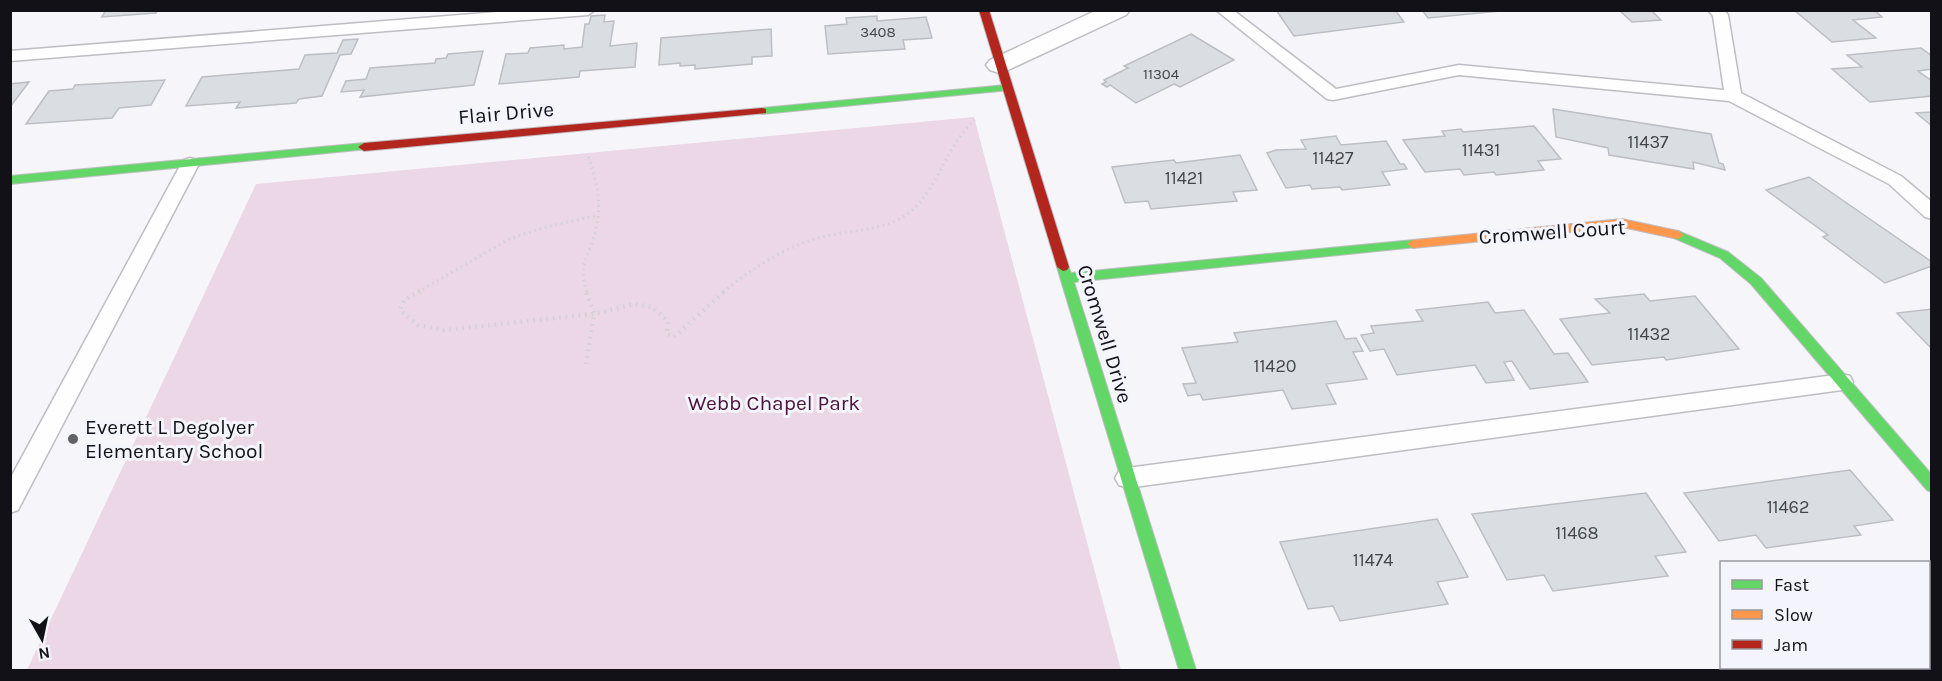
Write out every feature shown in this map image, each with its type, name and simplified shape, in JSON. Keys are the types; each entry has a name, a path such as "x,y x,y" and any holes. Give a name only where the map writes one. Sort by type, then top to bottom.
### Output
{"street":[{"name":"Cromwell Drive","path":"984,10 1002,76 1187,670"},
{"path":"1002,76 1118,10"},
{"name":"Flair Drive","path":"10,180 591,127 1002,76"},
{"name":"Cromwell Court","path":"1066,278 1622,224 1679,235 1724,255 1756,281 1932,486"}],"lane":[{"path":"10,56 588,10"},
{"path":"1223,10 1333,95 1459,70 1733,96 1895,180 1932,213"},
{"path":"1715,10 1720,15 1733,96"},
{"path":"10,503 190,164"},
{"path":"1127,478 1842,382"}],"path":[{"path":"598,215 542,228 508,239 404,300 400,310 418,325 443,330 594,314 616,307 646,303 660,310 668,321 667,334 674,337 746,272 782,251 819,238 906,216 928,193 950,148 963,130 980,115"},
{"path":"586,364 594,314 582,277 585,255 596,231 600,199 595,175 588,158 591,127"}],"green space":[{"name":"Webb Chapel Park","path":"974,117 1121,670 27,670 256,184"}],"building":[{"path":"106,10 158,10 156,13 102,17"},
{"path":"1276,10 1395,10 1404,22 1294,36"},
{"path":"1422,10 1511,10 1428,18"},
{"path":"1619,10 1651,10 1661,20 1632,22"},
{"path":"1794,10 1874,10 1882,17 1853,20 1876,38 1832,42"},
{"path":"605,15 604,22 614,21 610,46 637,43 635,67 580,71 579,77 499,84 506,54 528,53 530,48 564,45 564,49 582,47 585,24 589,24 591,16"},
{"path":"877,16 877,21 926,17 932,38 903,40 905,49 828,54 825,26 847,24 846,18"},
{"path":"771,29 772,56 752,57 752,64 695,69 695,65 680,66 680,63 659,65 661,38"},
{"path":"1191,34 1234,60 1180,87 1174,84 1136,103 1110,85 1107,87 1102,84 1106,82 1104,80 1128,68 1124,66"},
{"path":"358,39 351,54 340,55 322,96 299,99 296,103 236,108 240,102 186,106 202,77 299,69 305,55 337,53 343,40"},
{"path":"1921,48 1932,56 1932,69 1918,71 1932,81 1932,96 1870,102 1832,69 1862,67 1847,55"},
{"path":"483,51 474,85 360,97 364,90 341,92 346,81 366,79 370,68 435,63 436,59 446,58 448,54"},
{"path":"165,80 151,105 119,108 112,118 26,124 49,91 73,89 75,85"},
{"path":"29,82 10,107 10,84"},
{"path":"1553,109 1711,134 1719,163 1723,164 1725,170 1693,162 1694,169 1609,155 1608,148 1556,137"},
{"path":"1932,112 1932,126 1916,113"},
{"path":"1534,126 1561,159 1538,161 1544,170 1496,175 1494,172 1464,175 1460,169 1425,172 1403,140 1445,136 1442,131 1461,129 1463,132"},
{"path":"1336,136 1341,145 1386,141 1400,164 1404,164 1407,169 1382,172 1390,185 1342,190 1340,187 1312,189 1310,185 1286,188 1267,153 1276,150 1306,149 1301,140"},
{"path":"1240,155 1257,190 1233,192 1237,201 1151,209 1148,201 1125,203 1112,167 1174,160 1176,163"},
{"path":"1809,177 1932,262 1932,266 1885,283 1823,237 1828,235 1766,190"},
{"path":"1644,294 1650,301 1695,296 1739,349 1666,360 1664,357 1592,365 1560,319 1610,313 1595,299"},
{"path":"1488,302 1495,313 1524,310 1554,354 1568,353 1588,382 1530,389 1512,361 1504,362 1514,380 1486,383 1475,365 1397,375 1384,349 1370,351 1361,335 1374,333 1371,326 1423,321 1416,310"},
{"path":"1932,309 1932,349 1897,313"},
{"path":"1336,321 1345,339 1356,338 1363,351 1353,352 1367,379 1326,384 1336,404 1292,409 1283,390 1203,400 1200,394 1188,396 1183,384 1196,383 1182,348 1238,342 1234,333"},
{"path":"1850,470 1893,520 1854,526 1861,535 1766,548 1756,535 1719,541 1684,493"},
{"path":"1646,493 1686,552 1655,556 1668,576 1553,591 1544,575 1507,580 1472,514"},
{"path":"1437,519 1468,577 1437,582 1448,604 1340,621 1333,606 1308,609 1280,542"}],"traffic: fast":[{"path":"762,111 1006,88"},
{"path":"10,180 364,147"},
{"path":"1678,235 1724,255 1756,281 1932,486"},
{"path":"1066,278 1413,244"},
{"path":"1063,267 1187,670"}],"traffic: slow":[{"path":"1413,244 1622,223 1678,235"}],"traffic: jam":[{"path":"984,10 1063,267"},
{"path":"364,147 762,111"}],"place":[{"name":"Everett L Degolyer Elementary School","path":"73,439"}]}
